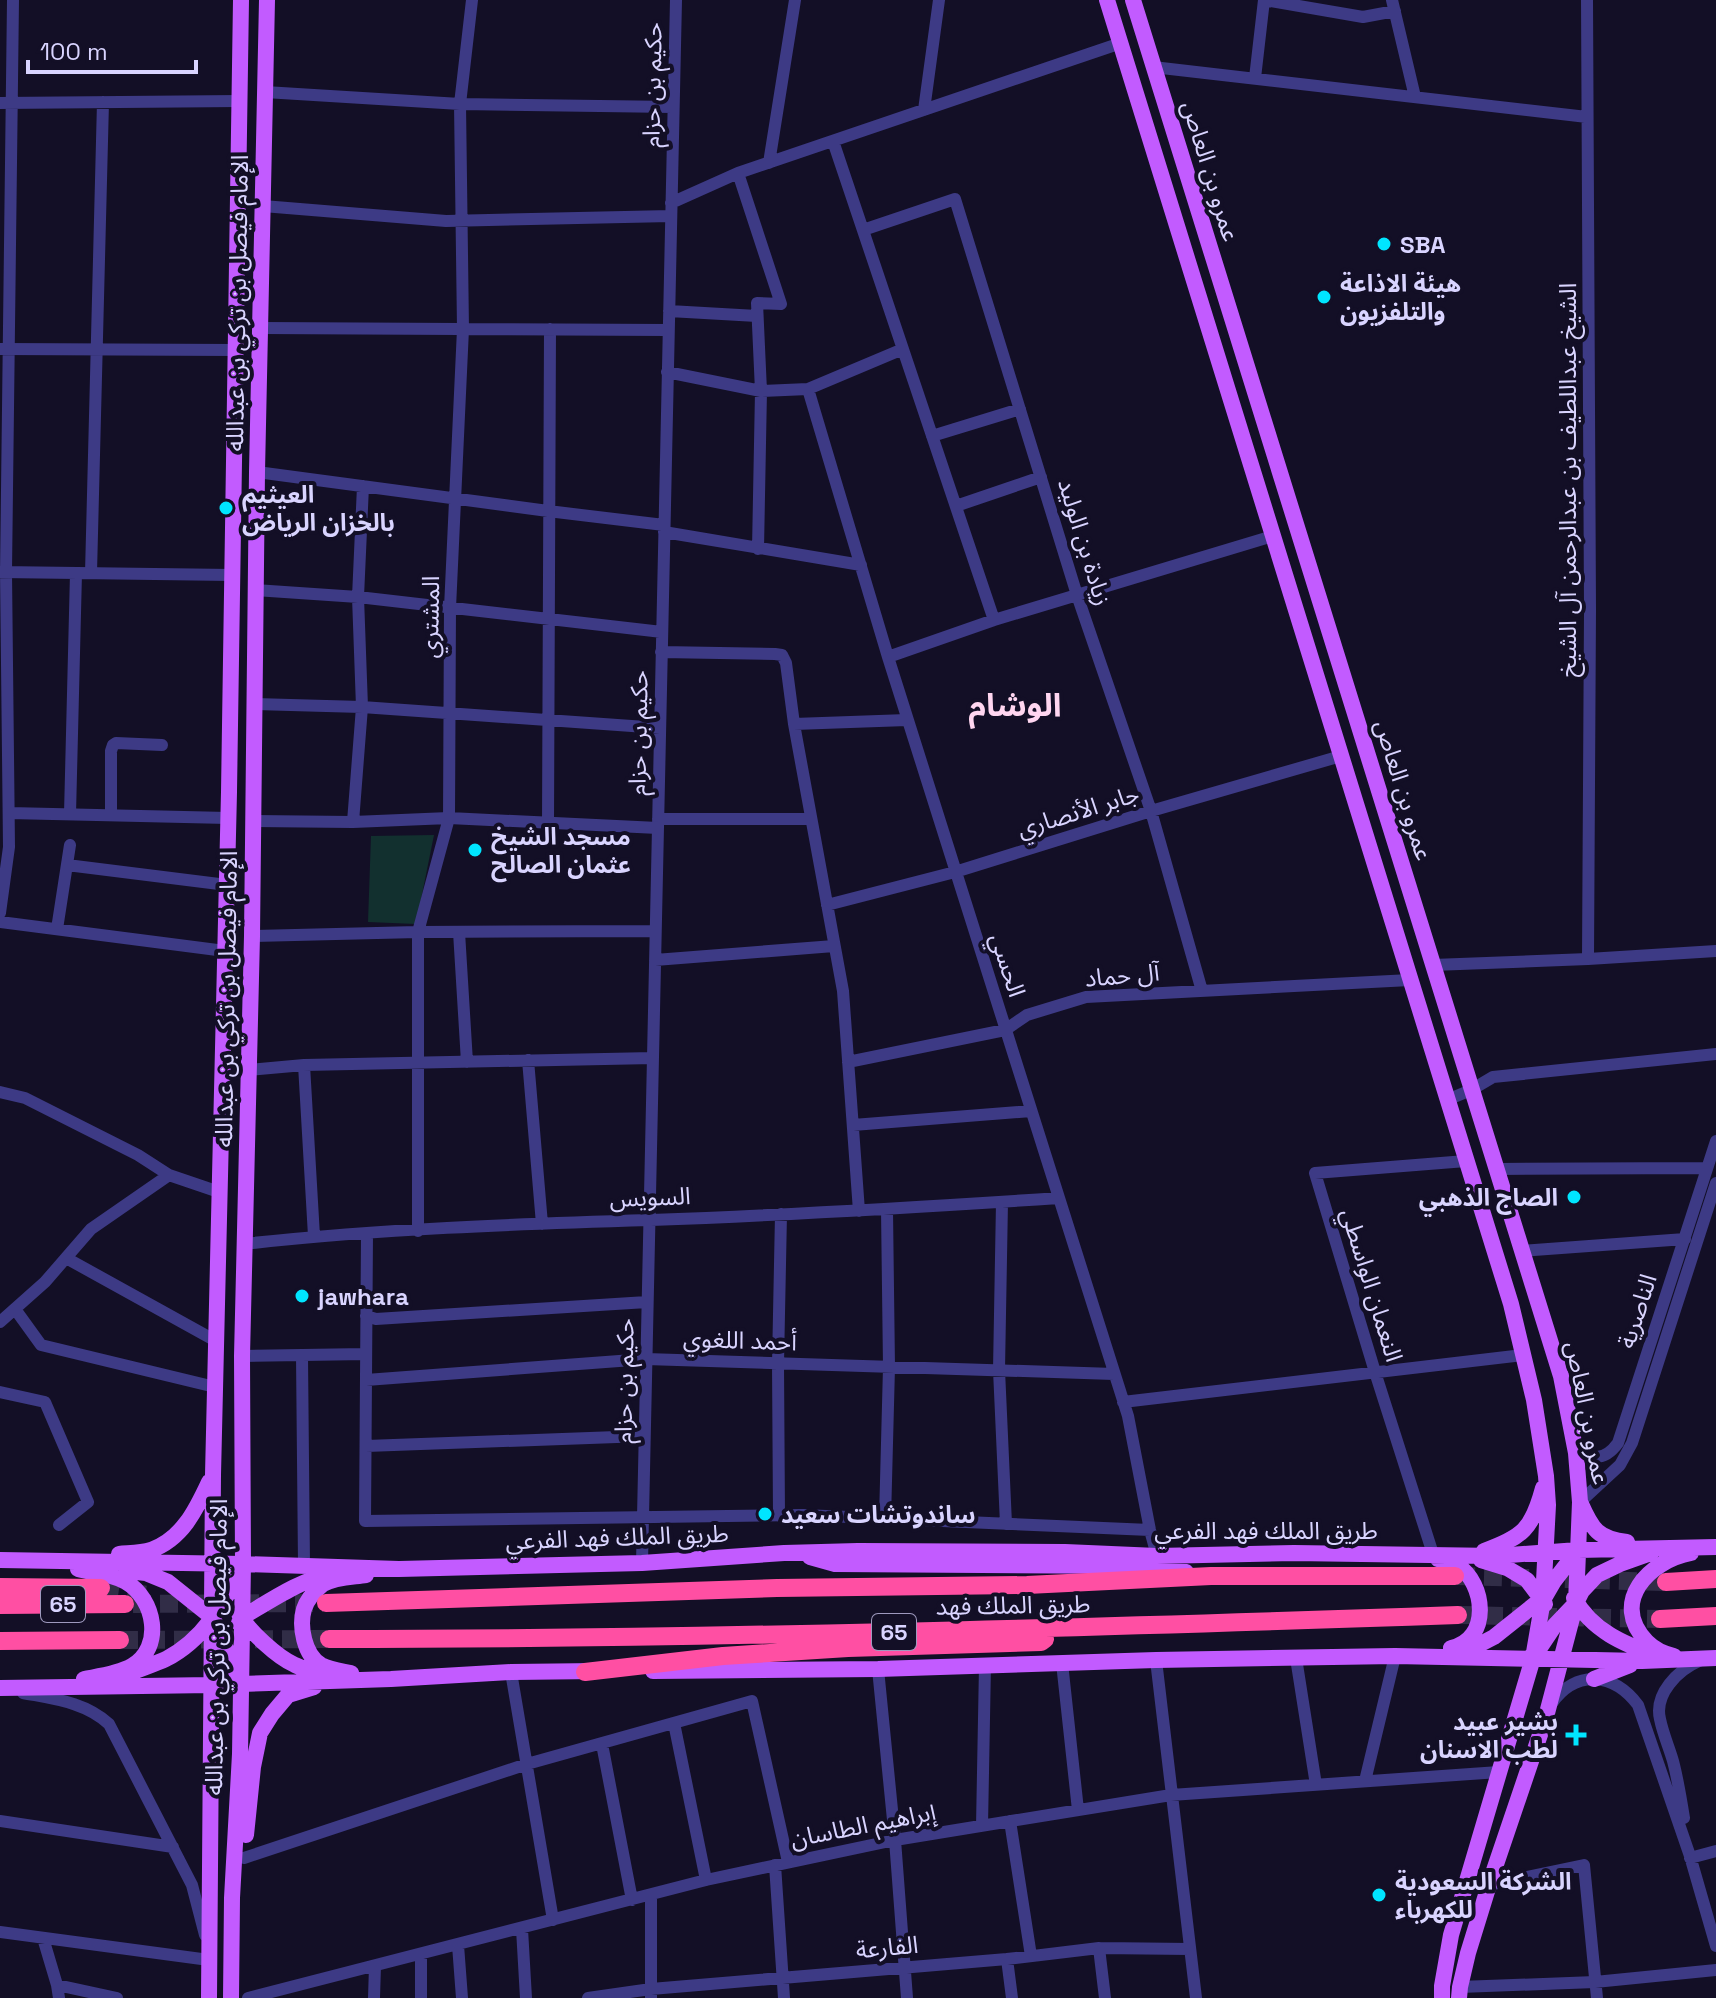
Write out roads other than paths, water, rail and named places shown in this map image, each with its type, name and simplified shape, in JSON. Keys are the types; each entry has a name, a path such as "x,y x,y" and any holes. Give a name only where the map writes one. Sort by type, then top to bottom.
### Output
{"highway":[{"name":"طريق الملك فهد","path":"326,1603 777,1588 1027,1585 1211,1576 1455,1576"},
{"path":"1666,1582 1716,1579"},
{"path":"0,1587 101,1588"},
{"name":"65","path":"0,1605 125,1604"},
{"name":"طريق الملك فهد","path":"329,1639 541,1639 1063,1629 1458,1615"},
{"path":"1660,1619 1716,1616"},
{"path":"585,1672 723,1656 848,1648 1041,1642 1063,1629"},
{"name":"65","path":"0,1641 120,1640"}],"main road":[{"name":"الإمام فيصل بن تركي بن عبدالله","path":"209,1998 213,1475 227,885 241,0"},
{"name":"الإمام فيصل بن تركي بن عبدالله","path":"231,1998 232,1898 240,1754 242,1356 267,0"},
{"name":"عمرو بن العاص","path":"1107,0 1511,1304 1534,1400 1546,1476 1547,1552 1543,1600"},
{"name":"عمرو بن العاص","path":"1133,0 1561,1376 1574,1443 1580,1502 1576,1603"},
{"path":"50,1562 149,1550 165,1543 181,1530 195,1512 213,1475"},
{"path":"1471,1556 1517,1536 1532,1521 1546,1476"},
{"path":"1580,1502 1589,1522 1599,1534 1621,1542 1668,1547"},
{"path":"1459,1992 1489,1885 1546,1717 1576,1603 1597,1575 1668,1547"},
{"path":"1709,1658 1669,1655 1653,1647 1639,1633 1632,1603 1638,1588 1652,1569 1675,1556 1716,1547"},
{"name":"طريق الملك فهد الفرعي","path":"0,1560 399,1569 642,1563 858,1551 1065,1552 1157,1556 1294,1553 1471,1556 1716,1547"},
{"path":"1442,1998 1451,1935 1533,1658 1543,1600 1578,1550"},
{"path":"1547,1552 1576,1603 1598,1628 1623,1644 1666,1660"},
{"path":"793,1553 835,1564 1142,1566 1211,1576"},
{"path":"1401,1656 1459,1646 1473,1634 1480,1618 1480,1598 1473,1581 1457,1565 1413,1553"},
{"path":"1471,1556 1507,1568 1527,1580 1543,1600 1555,1625 1561,1659"},
{"path":"50,1562 146,1573 168,1582 213,1618 240,1683"},
{"path":"50,1562 123,1580 138,1590 148,1606 152,1629 147,1649 134,1665 121,1671 51,1686"},
{"path":"212,1563 241,1618 292,1664 326,1674 391,1679"},
{"path":"51,1686 124,1676 167,1658 197,1637 213,1618 228,1596 243,1564"},
{"path":"212,1685 241,1618 317,1576 399,1569"},
{"path":"391,1679 318,1664 306,1644 302,1624 304,1608 322,1585 399,1569"},
{"path":"1666,1582 1716,1571"},
{"path":"1424,1657 1467,1651 1494,1637 1543,1600"},
{"path":"1533,1658 1555,1625 1576,1603"},
{"path":"1660,1619 1716,1625"},
{"path":"0,1688 212,1685 511,1672 878,1669 1156,1660 1401,1656 1642,1661 1709,1658"},
{"path":"1594,1679 1642,1661"},
{"path":"232,1898 244,1858 253,1767 260,1733 272,1714 288,1695 311,1687 391,1679"}],"street":[{"path":"0,913 3,870 9,847 3,572 6,103 13,0"},
{"name":"المشتري","path":"418,1231 418,932 449,818 450,608 463,329 460,104 472,0"},
{"name":"حكيم بن حزام","path":"642,1563 676,0"},
{"path":"769,163 795,0"},
{"path":"924,110 939,0"},
{"path":"1255,78 1264,0 1363,17 1393,5 1415,97"},
{"name":"الشيخ عبداللطيف بن عبدالرحمن آل الشيخ","path":"1587,0 1588,959"},
{"path":"671,203 738,173 1121,43"},
{"path":"1153,67 1587,117"},
{"path":"265,92 460,104 673,107"},
{"path":"6,103 240,101"},
{"path":"91,573 103,102"},
{"path":"833,141 994,620"},
{"path":"738,173 781,304 757,303 761,391 758,549"},
{"name":"زيادة بن الوليد","path":"863,230 955,199 1077,595 1151,811 1202,991"},
{"path":"263,206 446,221 671,216"},
{"path":"669,311 757,316"},
{"path":"260,328 668,330"},
{"path":"548,823 550,329"},
{"path":"5,349 236,350"},
{"path":"667,372 761,391 808,389 903,349"},
{"name":"الحسي","path":"808,389 907,720 1123,1402 1157,1556"},
{"path":"932,436 1020,409"},
{"path":"257,472 664,528 758,549 861,565"},
{"path":"956,506 1041,477"},
{"path":"353,822 362,707 358,597 363,486"},
{"path":"888,657 994,620 1273,536"},
{"path":"3,572 232,575"},
{"path":"70,814 76,573"},
{"path":"255,590 358,597 662,632"},
{"path":"661,652 782,655 786,663 794,724 843,991 859,1211"},
{"path":"255,704 362,707 660,728"},
{"path":"794,724 907,720"},
{"path":"111,815 113,745 162,745"},
{"name":"جابر الأنصاري","path":"827,905 955,872 1341,756"},
{"path":"9,813 228,818"},
{"path":"253,821 353,822 449,818 548,823 658,823 811,819"},
{"path":"57,929 70,845"},
{"path":"67,865 227,885"},
{"path":"0,922 225,951"},
{"path":"252,936 655,931"},
{"path":"459,932 467,1062"},
{"path":"655,960 834,946"},
{"path":"1433,965 1716,951"},
{"name":"آل حماد","path":"848,1062 1005,1030 1027,1015 1086,997 1410,980"},
{"path":"1447,1100 1493,1077 1716,1054"},
{"path":"248,1070 304,1065 653,1058"},
{"path":"528,1060 542,1224"},
{"path":"304,1065 314,1236"},
{"path":"0,1092 25,1098 138,1155 169,1175 219,1192"},
{"path":"853,1125 1031,1111"},
{"name":"الناصرية","path":"1574,1443 1581,1452 1601,1457 1611,1453 1618,1443 1685,1239 1705,1216 1707,1168 1716,1141"},
{"name":"النعمان الواسطي","path":"1433,1554 1315,1173 1466,1161"},
{"path":"1497,1169 1707,1168"},
{"path":"0,1322 45,1282 91,1229 169,1175"},
{"name":"الناصرية","path":"1580,1502 1620,1465 1632,1443 1716,1183"},
{"name":"السويس","path":"244,1244 314,1236 887,1210 1059,1198"},
{"path":"1002,1202 999,1370 1006,1524"},
{"path":"885,1519 889,1367 887,1210"},
{"path":"779,1516 781,1214"},
{"path":"367,1234 365,1521 779,1516 1150,1530"},
{"path":"1522,1251 1685,1239"},
{"path":"66,1258 216,1341"},
{"path":"366,1316 376,1319 647,1302"},
{"path":"15,1309 41,1345 215,1387"},
{"path":"242,1356 366,1354"},
{"path":"1123,1402 1523,1355"},
{"path":"302,1356 304,1565"},
{"name":"أحمد اللغوي","path":"366,1380 646,1359 1114,1374"},
{"path":"0,1392 45,1402 88,1502 59,1525"},
{"path":"366,1446 644,1436"},
{"path":"1365,1781 1401,1656"},
{"path":"1296,1658 1316,1785"},
{"path":"1690,1857 1674,1764 1659,1709 1670,1683 1686,1667 1709,1658"},
{"path":"1156,1660 1196,1998"},
{"path":"1062,1663 1078,1810"},
{"path":"982,1826 985,1665"},
{"path":"878,1669 907,1998"},
{"path":"511,1672 553,1920"},
{"path":"1546,1717 1558,1694 1581,1681 1607,1681 1630,1694 1638,1705 1690,1857 1716,1946"},
{"path":"0,1688 71,1702 86,1707 109,1724 192,1885 210,1956 0,1932"},
{"path":"244,1858 527,1764 752,1701 782,1864 784,1998"},
{"path":"674,1723 706,1880"},
{"path":"602,1744 632,1900"},
{"name":"إبراهيم الطاسان","path":"248,1998 706,1880 895,1840 1171,1795 1499,1772"},
{"path":"0,1821 173,1847"},
{"path":"1010,1821 1031,1956"},
{"path":"1690,1857 1716,1851"},
{"path":"1489,1885 1584,1865 1597,1998"},
{"path":"651,1895 651,1994"},
{"path":"522,1929 526,1998"},
{"path":"43,1938 58,1991 117,1998"},
{"path":"458,1945 462,1998"},
{"path":"1099,1948 1105,1998"},
{"name":"الفارعة","path":"588,1998 1099,1948 1190,1949"},
{"path":"421,1954 421,1998"},
{"path":"1007,1959 1012,1998"},
{"path":"374,1998 375,1966"},
{"path":"1459,1992 1716,1970"}],"tunnel":[{"path":"1457,1576 1666,1582"},
{"path":"101,1588 148,1595"},
{"path":"133,1604 323,1603"},
{"path":"1458,1615 1660,1619"},
{"path":"120,1640 329,1639"}],"place":[{"name":"SBA","path":"1384,244"},
{"name":"هيئة الاذاعة والتلفزيون","path":"1324,297"},
{"name":"العيثيم بالخزان الرياض","path":"226,508"},
{"name":"مسجد الشيخ عثمان الصالح","path":"475,850"},
{"name":"الصاج الذهبي","path":"1574,1197"},
{"name":"jawhara","path":"302,1296"},
{"name":"ساندوتشات سعيد","path":"765,1514"},
{"name":"بشير عبيد لطب الاسنان","path":"1576,1735"},
{"name":"الشركة السعودية للكهرباء","path":"1379,1895"}],"district":[{"name":"الوشام","path":"1015,705"}]}
